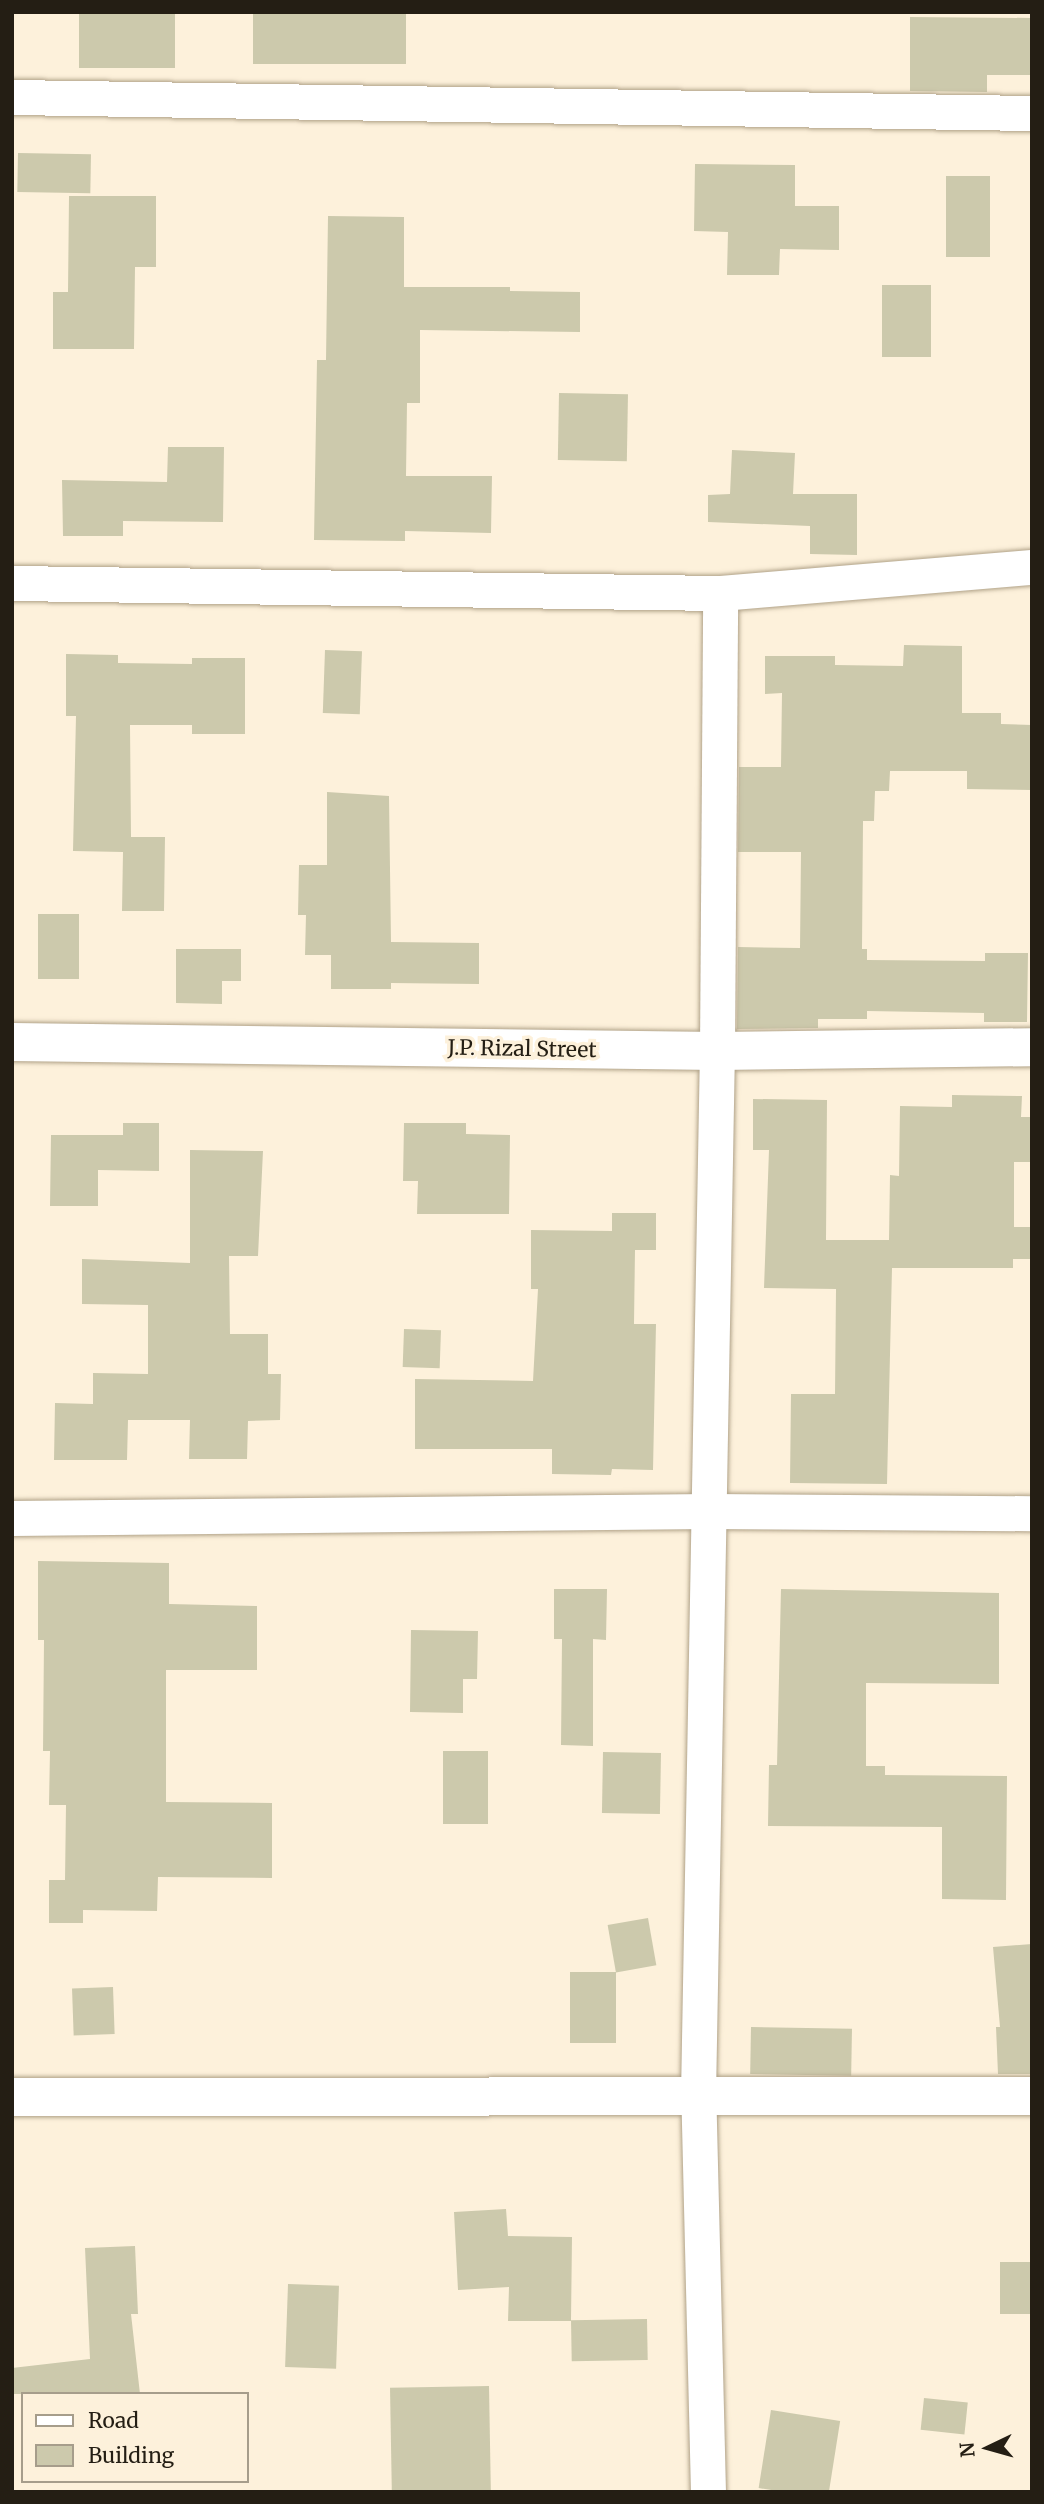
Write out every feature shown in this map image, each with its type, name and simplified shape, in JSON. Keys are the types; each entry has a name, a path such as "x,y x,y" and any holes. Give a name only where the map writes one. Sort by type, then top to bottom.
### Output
{"street":[{"path":"12,97 1032,113"},
{"path":"12,583 720,593 1032,567"},
{"path":"708,2492 698,2095 718,1051 720,593"},
{"name":"J.P. Rizal Street","path":"12,1042 718,1051 1032,1047"},
{"path":"12,1518 710,1511 1032,1513"},
{"path":"12,2096 1032,2096"}],"building":[{"path":"79,12 175,12 175,68 79,68"},
{"path":"253,12 406,12 406,64 253,64"},
{"path":"910,17 1032,18 1032,75 987,75 987,92 910,91"},
{"path":"18,153 91,154 90,193 17,192"},
{"path":"695,164 795,165 795,206 839,206 839,250 780,249 779,275 727,275 728,232 694,231"},
{"path":"946,176 990,176 990,257 946,257"},
{"path":"69,196 156,196 156,267 135,267 134,349 53,349 53,292 68,292"},
{"path":"328,216 404,217 404,287 510,287 510,291 580,292 580,332 420,330 420,403 407,403 406,476 492,476 491,533 405,531 405,541 314,540 317,360 326,360"},
{"path":"882,285 931,285 931,357 882,357"},
{"path":"559,393 628,394 627,461 558,460"},
{"path":"168,447 224,447 223,522 123,521 123,536 63,536 62,480 167,482"},
{"path":"732,450 795,453 793,494 857,494 857,555 810,554 810,526 708,522 708,495 730,494"},
{"path":"904,645 962,646 962,713 1001,713 1001,724 1032,725 1032,790 967,789 967,771 890,771 889,791 875,791 874,821 863,821 862,949 867,949 867,960 985,961 985,953 1028,953 1027,1022 984,1022 984,1013 867,1011 867,1019 818,1019 818,1028 737,1029 738,947 800,948 801,852 738,852 739,767 781,767 782,693 765,694 765,656 835,656 835,665 903,666"},
{"path":"325,650 362,651 360,714 323,713"},
{"path":"66,654 118,655 118,663 192,664 192,658 245,658 245,734 192,734 192,725 130,725 131,837 165,837 164,911 122,911 123,852 73,851 76,716 66,716"},
{"path":"327,792 389,796 391,942 479,943 479,984 391,983 391,989 331,989 331,955 305,955 306,915 298,915 299,865 327,865"},
{"path":"38,914 79,914 79,979 38,979"},
{"path":"176,949 241,949 241,981 222,981 222,1004 176,1003"},
{"path":"952,1095 1022,1096 1021,1117 1032,1117 1032,1162 1014,1162 1014,1227 1032,1227 1032,1259 1013,1259 1013,1268 892,1268 887,1484 790,1483 791,1394 835,1394 836,1289 764,1288 769,1150 753,1150 753,1099 827,1100 826,1240 889,1240 890,1175 899,1176 900,1106 952,1107"},
{"path":"123,1123 159,1123 159,1171 98,1170 98,1206 50,1206 51,1135 123,1135"},
{"path":"404,1123 466,1123 466,1134 510,1135 509,1214 417,1214 418,1181 403,1181"},
{"path":"190,1150 263,1151 258,1256 229,1256 230,1334 268,1334 268,1374 281,1374 280,1420 248,1421 247,1459 189,1459 190,1420 128,1420 127,1460 54,1460 55,1403 93,1404 93,1373 148,1374 148,1305 82,1304 82,1259 190,1263"},
{"path":"612,1213 656,1213 656,1250 635,1250 634,1324 656,1324 653,1470 612,1469 611,1475 552,1474 552,1449 415,1449 415,1379 533,1381 538,1289 531,1289 531,1230 612,1231"},
{"path":"404,1329 441,1330 440,1368 403,1367"},
{"path":"38,1561 169,1563 169,1604 257,1606 257,1670 166,1670 166,1802 272,1803 272,1878 158,1877 157,1911 83,1910 83,1923 49,1923 49,1880 65,1880 66,1805 49,1805 50,1751 43,1751 44,1640 38,1640"},
{"path":"554,1589 607,1589 606,1640 593,1639 593,1746 561,1745 562,1639 554,1639"},
{"path":"781,1589 999,1593 999,1684 866,1683 866,1766 885,1766 885,1775 1007,1776 1006,1900 942,1899 942,1827 768,1826 769,1765 777,1765"},
{"path":"411,1630 478,1631 477,1679 463,1679 463,1713 410,1712"},
{"path":"443,1751 488,1751 488,1824 443,1824"},
{"path":"603,1752 661,1753 660,1814 602,1813"},
{"path":"648,1918 656,1965 616,1972 608,1925"},
{"path":"1032,1944 1032,2074 998,2074 996,2027 1000,2027 993,1947"},
{"path":"570,1972 616,1972 616,2043 570,2043"},
{"path":"113,1987 115,2034 74,2035 72,1988"},
{"path":"751,2027 852,2029 851,2076 750,2074"},
{"path":"506,2209 508,2236 572,2237 571,2321 508,2321 509,2287 458,2290 454,2212"},
{"path":"135,2246 138,2314 131,2314 140,2392 12,2394 12,2368 90,2359 85,2248"},
{"path":"1000,2262 1032,2262 1032,2314 1000,2314"},
{"path":"288,2284 339,2286 336,2369 285,2367"},
{"path":"647,2319 648,2360 572,2361 571,2320"},
{"path":"489,2386 491,2492 392,2492 390,2388"},
{"path":"924,2398 968,2403 964,2434 921,2430"},
{"path":"771,2410 840,2421 829,2492 784,2492 759,2488"}]}
